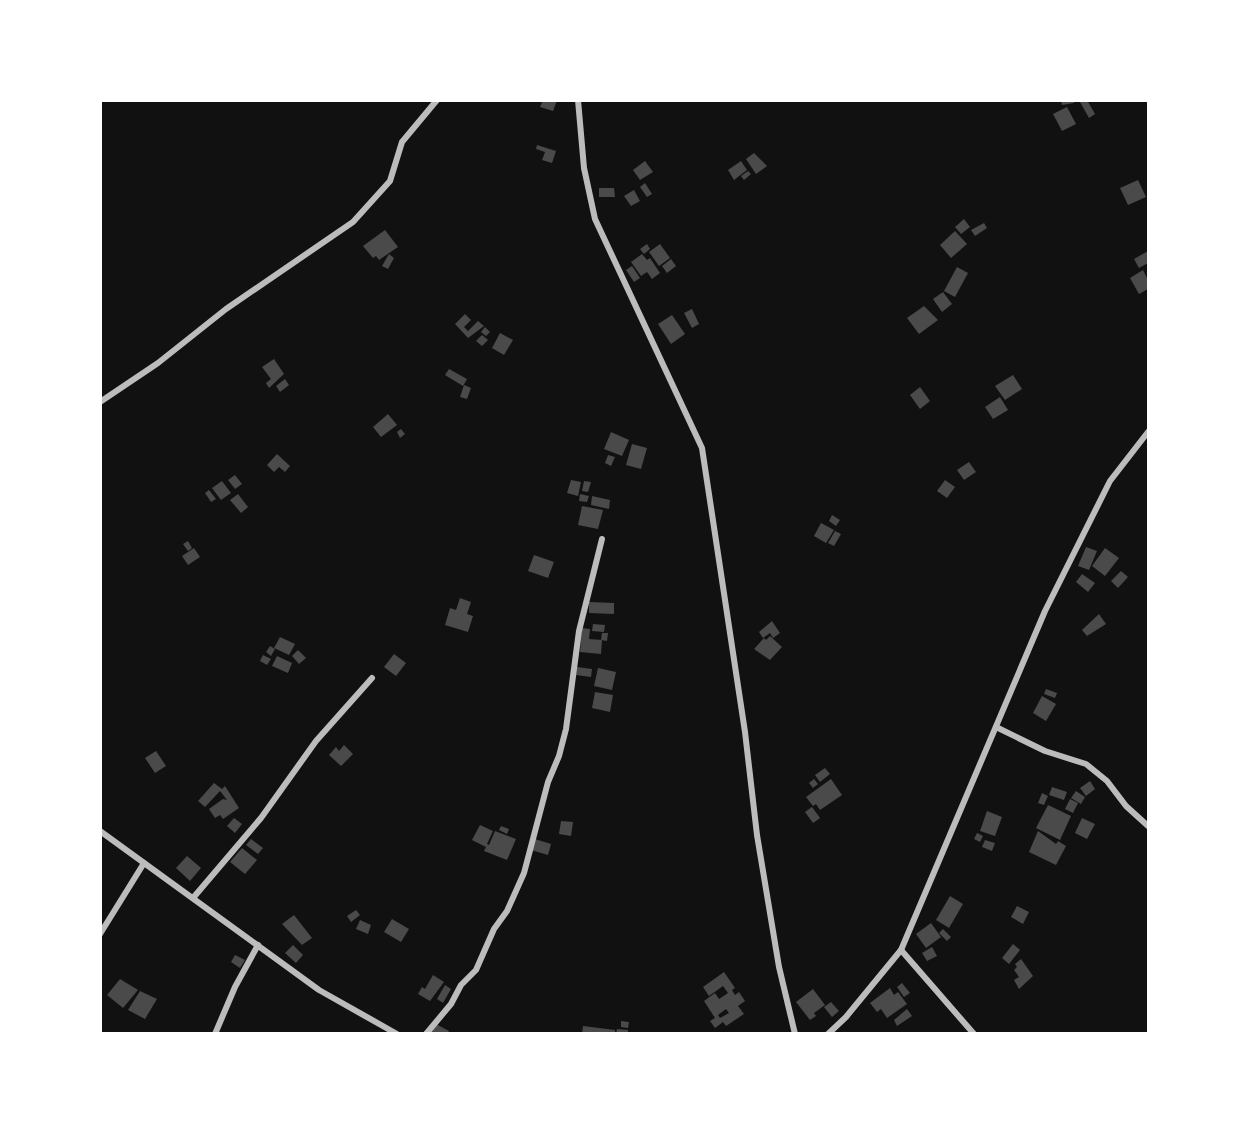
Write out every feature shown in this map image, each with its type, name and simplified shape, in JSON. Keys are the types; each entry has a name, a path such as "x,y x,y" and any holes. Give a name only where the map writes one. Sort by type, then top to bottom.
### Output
{"street":[{"path":"100,402 158,363 226,309 353,222 390,181 402,142 437,100"},
{"path":"578,100 584,168 595,219 702,448 745,732 757,835 779,967 795,1034"},
{"path":"828,1034 846,1017 901,950 1045,610 1077,543 1110,480 1149,432"},
{"path":"426,1034 451,1004 461,985 476,970 494,928 507,912 524,873 548,782 559,756 566,729 579,631 602,539"},
{"path":"192,898 215,875 261,818 316,741 372,678"},
{"path":"996,728 1046,751 1086,764 1107,781 1126,806 1149,825"},
{"path":"100,831 319,990 397,1034"},
{"path":"100,934 144,863"},
{"path":"214,1034 231,995 258,945"},
{"path":"901,950 974,1034"}],"building":[{"path":"543,100 557,100 553,111 540,107"},
{"path":"1061,100 1074,100 1074,103 1062,105"},
{"path":"1087,100 1095,114 1089,118 1080,102"},
{"path":"1067,107 1076,124 1062,131 1053,114"},
{"path":"537,145 556,151 552,163 542,160 545,152 536,149"},
{"path":"754,153 767,166 756,174 746,159"},
{"path":"645,161 653,172 640,180 633,170"},
{"path":"741,161 747,170 734,180 728,170"},
{"path":"748,171 751,174 744,180 741,176"},
{"path":"1138,180 1146,197 1128,205 1120,188"},
{"path":"645,183 652,194 647,197 640,187"},
{"path":"599,188 614,188 615,197 599,197"},
{"path":"634,190 640,201 631,206 624,196"},
{"path":"964,219 970,227 961,234 955,227"},
{"path":"984,223 987,228 975,236 971,230"},
{"path":"385,230 398,247 379,260 376,256 373,258 363,246"},
{"path":"955,231 967,244 951,258 940,245"},
{"path":"647,244 650,249 644,254 640,249"},
{"path":"660,244 670,258 659,266 649,252"},
{"path":"1148,251 1148,263 1139,268 1134,259"},
{"path":"389,254 394,258 388,269 382,266"},
{"path":"642,254 647,260 650,258 660,273 652,279 647,272 641,276 631,262"},
{"path":"671,259 676,266 667,273 662,266"},
{"path":"632,266 640,278 634,282 626,270"},
{"path":"957,267 968,273 955,297 944,291"},
{"path":"1143,270 1148,280 1148,289 1139,294 1130,278"},
{"path":"943,292 952,304 942,312 933,299"},
{"path":"924,306 938,320 919,334 907,318"},
{"path":"692,309 699,324 692,328 684,313"},
{"path":"465,314 471,320 464,327 468,331 478,321 484,326 468,338 455,324"},
{"path":"672,315 685,334 671,344 658,324"},
{"path":"485,327 490,332 486,336 481,332"},
{"path":"500,333 513,340 504,355 492,348"},
{"path":"482,335 488,340 482,346 476,341"},
{"path":"274,359 284,374 269,388 266,383 271,379 262,367"},
{"path":"449,369 467,379 463,386 445,375"},
{"path":"1013,375 1022,389 1005,400 995,386"},
{"path":"285,379 289,385 280,392 276,386"},
{"path":"464,385 471,388 467,399 460,397"},
{"path":"920,387 930,401 920,409 910,395"},
{"path":"1000,397 1008,410 993,419 985,407"},
{"path":"388,414 397,425 381,437 373,427"},
{"path":"401,429 405,434 400,438 397,432"},
{"path":"611,432 629,440 622,456 604,449"},
{"path":"632,444 647,448 641,469 626,465"},
{"path":"277,454 290,466 285,472 279,467 274,472 267,465"},
{"path":"608,455 615,457 611,466 605,463"},
{"path":"969,462 976,472 964,480 957,470"},
{"path":"235,475 242,484 235,489 228,480"},
{"path":"571,480 581,482 578,496 567,493"},
{"path":"945,480 955,487 947,498 937,491"},
{"path":"222,481 231,493 221,500 212,488"},
{"path":"584,481 591,482 588,492 582,491"},
{"path":"209,490 216,499 211,502 205,493"},
{"path":"238,494 248,507 241,513 230,500"},
{"path":"580,494 589,496 587,502 579,501"},
{"path":"592,496 610,500 609,509 591,505"},
{"path":"582,506 603,510 598,529 578,525"},
{"path":"832,515 840,520 836,526 829,521"},
{"path":"821,523 834,530 826,543 814,536"},
{"path":"835,531 841,534 834,546 828,543"},
{"path":"188,541 192,548 188,551 183,544"},
{"path":"1086,547 1097,551 1089,570 1078,566"},
{"path":"194,548 200,557 188,565 182,556"},
{"path":"1105,548 1119,558 1105,576 1092,566"},
{"path":"534,555 554,562 548,578 528,571"},
{"path":"1121,571 1128,577 1118,588 1111,581"},
{"path":"1082,574 1095,583 1088,592 1076,582"},
{"path":"460,598 471,602 467,614 473,616 468,632 445,625 450,608 456,610"},
{"path":"589,602 614,603 614,614 589,613"},
{"path":"1099,614 1106,624 1087,636 1082,630"},
{"path":"772,621 780,633 773,638 770,633 763,638 759,632"},
{"path":"593,624 605,625 604,632 592,631"},
{"path":"582,628 590,629 589,639 602,640 601,654 580,652"},
{"path":"602,633 608,633 607,641 601,640"},
{"path":"770,636 782,647 770,660 754,649 764,638 766,640"},
{"path":"280,637 295,644 289,655 274,648"},
{"path":"270,646 275,649 271,656 266,652"},
{"path":"298,650 306,658 299,664 292,656"},
{"path":"394,654 406,663 396,676 384,667"},
{"path":"263,655 271,659 267,665 260,661"},
{"path":"277,656 292,663 288,673 272,666"},
{"path":"577,667 592,669 591,677 576,675"},
{"path":"598,668 616,672 612,690 594,686"},
{"path":"1046,689 1057,693 1055,698 1044,694"},
{"path":"595,692 613,695 610,712 592,708"},
{"path":"1042,696 1056,704 1046,721 1033,713"},
{"path":"344,745 353,754 341,766 329,755 336,747 339,751"},
{"path":"156,751 166,766 155,773 145,758"},
{"path":"825,768 830,774 820,782 815,775"},
{"path":"814,779 818,784 813,788 809,783"},
{"path":"831,779 842,795 820,810 816,804 813,806 806,797"},
{"path":"1090,781 1095,789 1086,796 1080,788"},
{"path":"214,783 222,789 225,786 239,808 223,819 220,815 215,818 209,809 223,799 227,800 220,791 205,807 198,801"},
{"path":"1052,787 1067,792 1064,800 1049,795"},
{"path":"1076,791 1085,797 1081,804 1071,798"},
{"path":"1042,793 1048,796 1044,805 1038,803"},
{"path":"1070,799 1078,803 1073,813 1065,809"},
{"path":"1048,805 1071,816 1060,840 1036,828"},
{"path":"812,807 820,818 813,823 805,812"},
{"path":"987,811 1002,817 995,836 980,831"},
{"path":"234,818 242,824 235,833 227,826"},
{"path":"1082,818 1095,824 1087,839 1075,833"},
{"path":"561,821 573,822 571,836 559,834"},
{"path":"480,825 493,831 487,844 489,845 495,831 516,839 507,860 484,851 486,847 472,840"},
{"path":"501,826 509,829 507,834 499,830"},
{"path":"1038,831 1056,844 1058,841 1066,846 1056,865 1029,852"},
{"path":"977,833 983,836 980,842 974,839"},
{"path":"251,839 263,848 258,854 246,845"},
{"path":"535,839 551,844 548,855 531,850"},
{"path":"985,840 995,843 992,851 982,847"},
{"path":"242,848 257,860 245,874 230,862"},
{"path":"187,856 201,868 190,881 176,868"},
{"path":"950,896 963,904 949,928 936,920"},
{"path":"1017,906 1029,912 1023,924 1011,917"},
{"path":"356,910 360,915 351,922 347,916"},
{"path":"294,915 312,938 302,945 282,924"},
{"path":"392,919 409,929 401,942 384,932"},
{"path":"360,920 371,925 368,934 356,929"},
{"path":"931,923 941,937 926,948 916,934"},
{"path":"943,929 951,937 947,941 939,933"},
{"path":"1013,944 1020,950 1009,964 1002,958"},
{"path":"293,945 303,955 296,963 285,953"},
{"path":"932,947 937,956 927,961 922,953"},
{"path":"235,955 245,960 240,968 231,962"},
{"path":"1021,959 1033,976 1019,989 1014,980 1019,977 1014,970 1017,967 1015,964"},
{"path":"724,972 735,988 732,990 735,995 739,992 745,1001 738,1006 744,1014 726,1026 723,1022 715,1028 710,1021 715,1018 704,1001 715,993 719,999 728,993 723,986 709,996 703,987","holes":["726,1009 729,1013 720,1018 718,1015"]},
{"path":"433,975 444,982 430,1001 418,994 422,987 425,989"},
{"path":"120,979 138,990 123,1008 107,995"},
{"path":"902,983 910,993 904,997 897,987"},
{"path":"445,985 451,989 443,1003 437,999"},
{"path":"890,988 894,995 898,992 907,1004 887,1018 881,1009 877,1012 870,1003"},
{"path":"813,989 825,1005 814,1013 816,1016 810,1020 796,1002"},
{"path":"140,991 157,999 145,1019 128,1010"},
{"path":"831,1002 839,1011 832,1017 824,1007"},
{"path":"907,1009 912,1016 897,1026 894,1020"},
{"path":"621,1021 629,1022 628,1028 621,1027"},
{"path":"436,1024 449,1031 447,1034 431,1034"},
{"path":"583,1026 615,1030 615,1034 582,1034"},
{"path":"617,1029 628,1030 628,1034 616,1034"}]}
